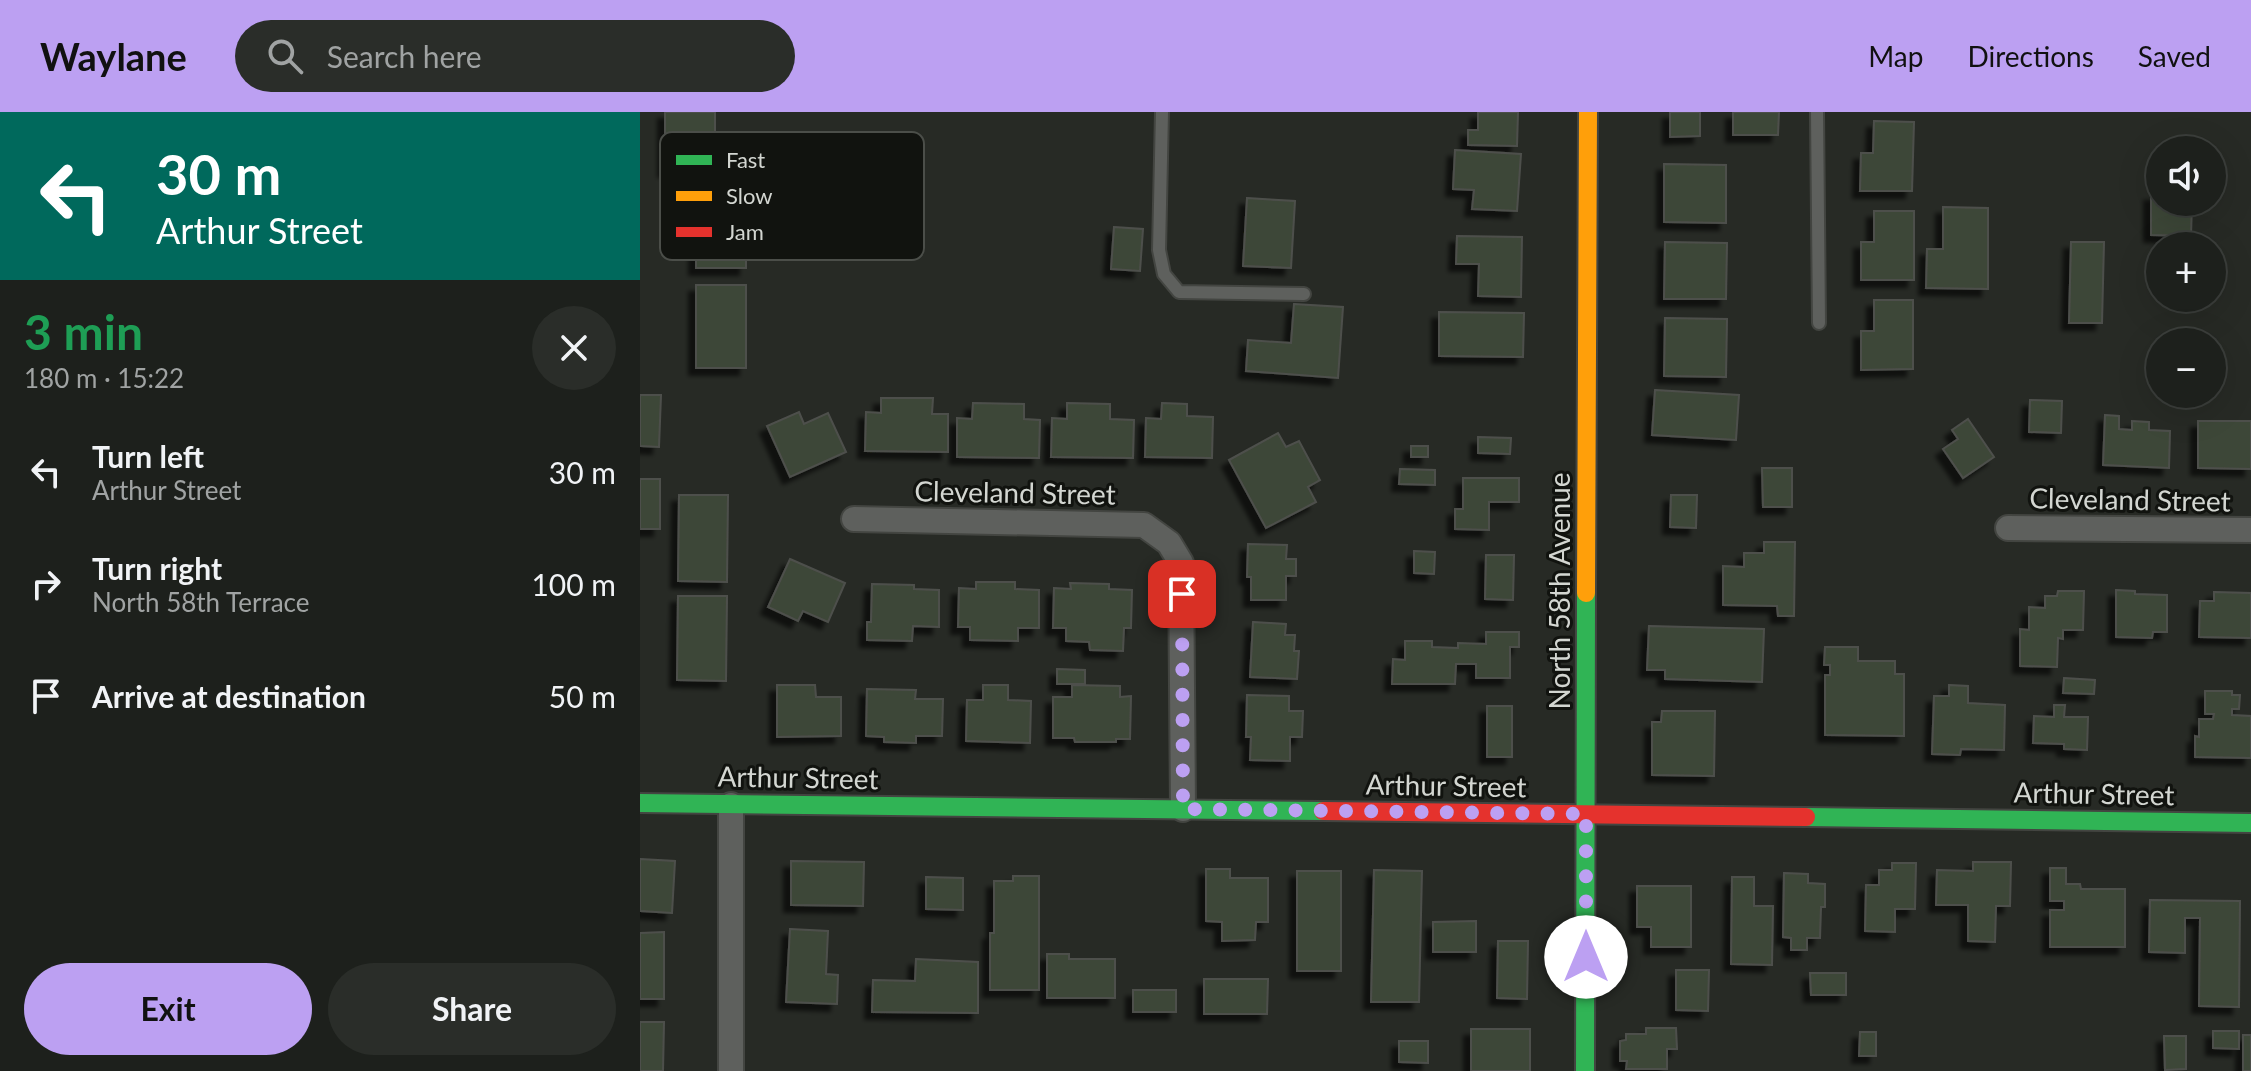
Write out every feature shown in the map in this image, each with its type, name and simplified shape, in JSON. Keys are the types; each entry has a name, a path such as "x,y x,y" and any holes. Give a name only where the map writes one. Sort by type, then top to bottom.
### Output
{"street":[{"name":"North 58th Avenue","path":"1585,1071 1588,112"},
{"name":"Cleveland Street","path":"854,519 1144,525 1169,543 1181,563 1183,809"},
{"name":"Cleveland Street","path":"2008,528 2251,530"},
{"name":"Arthur Street","path":"640,803 2251,823"},
{"path":"731,805 731,1071"}],"lane":[{"path":"1162,112 1159,250 1164,274 1179,292 1304,294"},
{"path":"1817,112 1819,323"}],"building":[{"path":"665,112 715,112 715,132 665,132"},
{"path":"1478,112 1518,112 1517,146 1468,145 1468,130 1478,130"},
{"path":"1670,112 1700,112 1700,136 1670,137"},
{"path":"1733,112 1779,112 1778,135 1733,135"},
{"path":"1874,121 1914,122 1912,191 1860,191 1861,153 1873,153"},
{"path":"1455,150 1521,154 1517,211 1472,209 1474,190 1453,189"},
{"path":"1664,164 1726,165 1726,223 1664,222"},
{"path":"1247,198 1295,201 1291,268 1243,266"},
{"path":"1943,207 1988,208 1988,289 1926,288 1927,249 1943,249"},
{"path":"1874,211 1914,211 1914,280 1861,280 1861,242 1874,242"},
{"path":"2151,216 2192,216 2191,232 2151,232"},
{"path":"1114,227 1143,229 1140,271 1111,269"},
{"path":"1457,236 1522,237 1521,297 1478,296 1479,264 1456,264"},
{"path":"1665,242 1727,243 1726,299 1664,299"},
{"path":"2071,242 2104,242 2102,323 2069,323"},
{"path":"696,260 746,260 746,268 696,268"},
{"path":"696,285 746,285 746,368 696,368"},
{"path":"1874,300 1913,300 1913,369 1861,370 1861,331 1874,331"},
{"path":"1294,304 1343,307 1338,378 1246,371 1248,340 1291,343"},
{"path":"1439,312 1524,313 1523,357 1439,356"},
{"path":"1665,318 1727,319 1726,377 1664,376"},
{"path":"1655,390 1739,395 1736,440 1652,435"},
{"path":"640,395 661,395 659,447 640,446"},
{"path":"881,398 933,398 932,414 948,414 948,452 865,451 866,412 881,413"},
{"path":"2030,400 2062,401 2061,433 2029,432"},
{"path":"973,403 1024,404 1024,419 1040,420 1039,458 957,457 957,418 972,419"},
{"path":"1067,403 1110,404 1110,419 1134,420 1133,458 1051,457 1052,418 1067,419"},
{"path":"1162,403 1187,404 1187,416 1213,417 1212,458 1145,457 1146,418 1161,419"},
{"path":"799,412 804,424 828,413 846,452 790,477 767,426"},
{"path":"2105,415 2119,416 2119,429 2132,430 2132,421 2149,422 2149,430 2170,431 2169,468 2103,465"},
{"path":"1968,419 1994,457 1963,478 1943,449 1958,439 1952,430"},
{"path":"2198,421 2251,421 2251,469 2198,468"},
{"path":"1278,433 1286,447 1299,441 1320,480 1308,487 1316,502 1266,528 1229,460"},
{"path":"1478,437 1511,438 1510,454 1478,453"},
{"path":"1411,446 1428,446 1428,457 1411,457"},
{"path":"1762,468 1792,468 1792,507 1763,507"},
{"path":"1400,469 1435,470 1435,485 1399,484"},
{"path":"1463,478 1519,478 1519,502 1489,502 1489,530 1455,529 1455,509 1463,509"},
{"path":"640,479 660,479 660,529 640,529"},
{"path":"679,495 728,495 727,582 678,581"},
{"path":"1671,495 1697,495 1696,528 1670,527"},
{"path":"1764,542 1795,542 1794,616 1778,616 1777,606 1723,605 1723,566 1744,567 1744,553 1764,553"},
{"path":"1248,544 1287,545 1286,559 1296,559 1296,576 1286,576 1286,600 1251,600 1251,577 1247,577"},
{"path":"1414,551 1435,552 1434,574 1414,573"},
{"path":"1486,555 1514,555 1513,600 1485,599"},
{"path":"790,559 845,583 828,622 803,611 798,621 768,607"},
{"path":"976,582 1015,582 1015,589 1039,590 1039,628 1018,628 1018,641 970,640 970,627 958,627 959,588 976,589"},
{"path":"1070,583 1109,584 1109,589 1132,590 1131,628 1124,628 1123,651 1090,650 1089,642 1066,641 1066,628 1053,628 1054,588 1071,589"},
{"path":"872,584 914,585 914,589 939,590 939,627 913,626 912,641 867,640"},
{"path":"2116,590 2167,595 2167,632 2153,632 2152,638 2116,637"},
{"path":"2058,591 2084,591 2083,630 2063,630 2063,639 2058,638 2057,667 2020,666 2020,629 2029,630 2029,607 2045,608 2045,596 2057,596"},
{"path":"2214,592 2251,593 2251,638 2199,637 2200,601 2214,601"},
{"path":"678,596 727,596 726,681 677,680"},
{"path":"1253,622 1286,624 1285,635 1295,635 1294,651 1299,651 1297,679 1250,677"},
{"path":"1649,626 1764,629 1762,682 1665,679 1665,670 1647,670"},
{"path":"1486,632 1519,632 1519,647 1510,647 1510,678 1476,678 1476,664 1456,664 1455,684 1392,684 1393,659 1405,660 1405,641 1432,641 1432,647 1458,648 1458,643 1486,644"},
{"path":"1825,647 1858,647 1858,661 1895,661 1895,674 1904,674 1904,736 1825,735 1825,675 1830,675 1830,665 1824,665"},
{"path":"1057,669 1085,670 1085,684 1057,684"},
{"path":"2064,678 2095,680 2094,694 2063,693"},
{"path":"777,685 815,685 816,697 841,697 841,736 777,737"},
{"path":"983,685 1008,685 1008,700 1031,701 1030,743 966,741 967,700 983,700"},
{"path":"1072,685 1120,686 1120,697 1131,696 1130,739 1075,742 1074,738 1053,738 1053,697 1072,697"},
{"path":"1949,685 1968,686 1968,703 2005,705 2004,750 1961,749 1960,755 1932,754 1934,696 1949,696"},
{"path":"867,689 916,690 915,699 943,699 942,736 916,736 916,743 884,742 884,737 866,736"},
{"path":"2205,691 2232,691 2232,695 2240,695 2239,709 2232,709 2232,715 2251,716 2251,758 2195,757 2199,719 2213,719 2214,714 2205,714"},
{"path":"1247,695 1289,696 1289,711 1303,711 1302,737 1290,737 1290,761 1250,760 1251,737 1246,737"},
{"path":"2054,705 2065,705 2064,717 2088,717 2087,750 2064,749 2064,744 2033,743 2034,716 2054,717"},
{"path":"1487,706 1512,706 1512,757 1487,757"},
{"path":"1662,711 1715,711 1714,776 1652,775 1652,722 1661,722"},
{"path":"640,859 675,861 672,913 640,911"},
{"path":"791,861 864,862 863,906 791,905"},
{"path":"1973,862 2011,862 2010,906 1996,906 1995,942 1968,941 1968,905 1936,905 1937,870 1973,871"},
{"path":"1892,863 1916,863 1915,909 1895,909 1895,932 1865,931 1866,885 1879,885 1879,870 1892,870"},
{"path":"2050,868 2066,868 2066,884 2080,884 2081,889 2125,889 2125,947 2050,947 2050,910 2064,910 2064,901 2050,901"},
{"path":"1206,869 1230,869 1230,878 1268,878 1268,922 1256,922 1255,940 1222,941 1222,922 1206,921"},
{"path":"1374,870 1422,871 1419,1002 1371,1002"},
{"path":"1297,871 1341,871 1341,971 1297,971"},
{"path":"1784,873 1808,874 1808,883 1825,884 1820,938 1807,938 1807,950 1791,950 1791,938 1783,937"},
{"path":"1013,876 1039,876 1039,990 990,990 994,881 1013,881"},
{"path":"926,877 963,878 963,910 926,909"},
{"path":"1732,877 1754,877 1754,906 1773,906 1772,965 1731,964"},
{"path":"1637,886 1691,886 1691,947 1651,947 1651,927 1637,927"},
{"path":"2150,900 2240,901 2239,1007 2199,1006 2200,918 2185,918 2185,953 2149,952"},
{"path":"1476,921 1476,952 1433,952 1433,922"},
{"path":"790,929 828,931 826,974 838,975 837,1004 786,1002"},
{"path":"664,932 664,999 640,999 640,933"},
{"path":"1498,941 1528,941 1527,999 1497,998"},
{"path":"1047,954 1069,954 1069,959 1115,959 1115,998 1047,998"},
{"path":"916,959 978,962 978,1013 872,1012 873,980 915,981"},
{"path":"1676,970 1709,970 1708,1011 1676,1010"},
{"path":"1810,973 1846,973 1846,995 1811,995"},
{"path":"1204,979 1268,979 1267,1014 1204,1014"},
{"path":"1133,990 1176,990 1176,1012 1133,1012"},
{"path":"640,1022 664,1022 663,1071 640,1071"},
{"path":"1646,1028 1676,1028 1677,1049 1667,1049 1667,1069 1626,1069 1627,1061 1620,1061 1620,1041 1626,1040 1626,1034 1646,1034"},
{"path":"1471,1029 1530,1029 1530,1071 1471,1071"},
{"path":"2213,1031 2239,1031 2239,1049 2213,1048"},
{"path":"1860,1032 1876,1032 1876,1056 1859,1056"},
{"path":"2243,1035 2251,1035 2251,1071 2243,1071"},
{"path":"2164,1036 2186,1036 2186,1069 2165,1070"},
{"path":"1399,1041 1428,1041 1428,1063 1399,1062"}],"traffic: fast":[{"path":"1585,1071 1586,593"},
{"path":"640,803 1323,811"},
{"path":"1806,817 2251,823"}],"traffic: slow":[{"path":"1586,593 1588,112"}],"traffic: jam":[{"path":"1323,811 1806,817"}],"route":[{"path":"1182,594 1183,809 1586,814 1586,957"}]}
